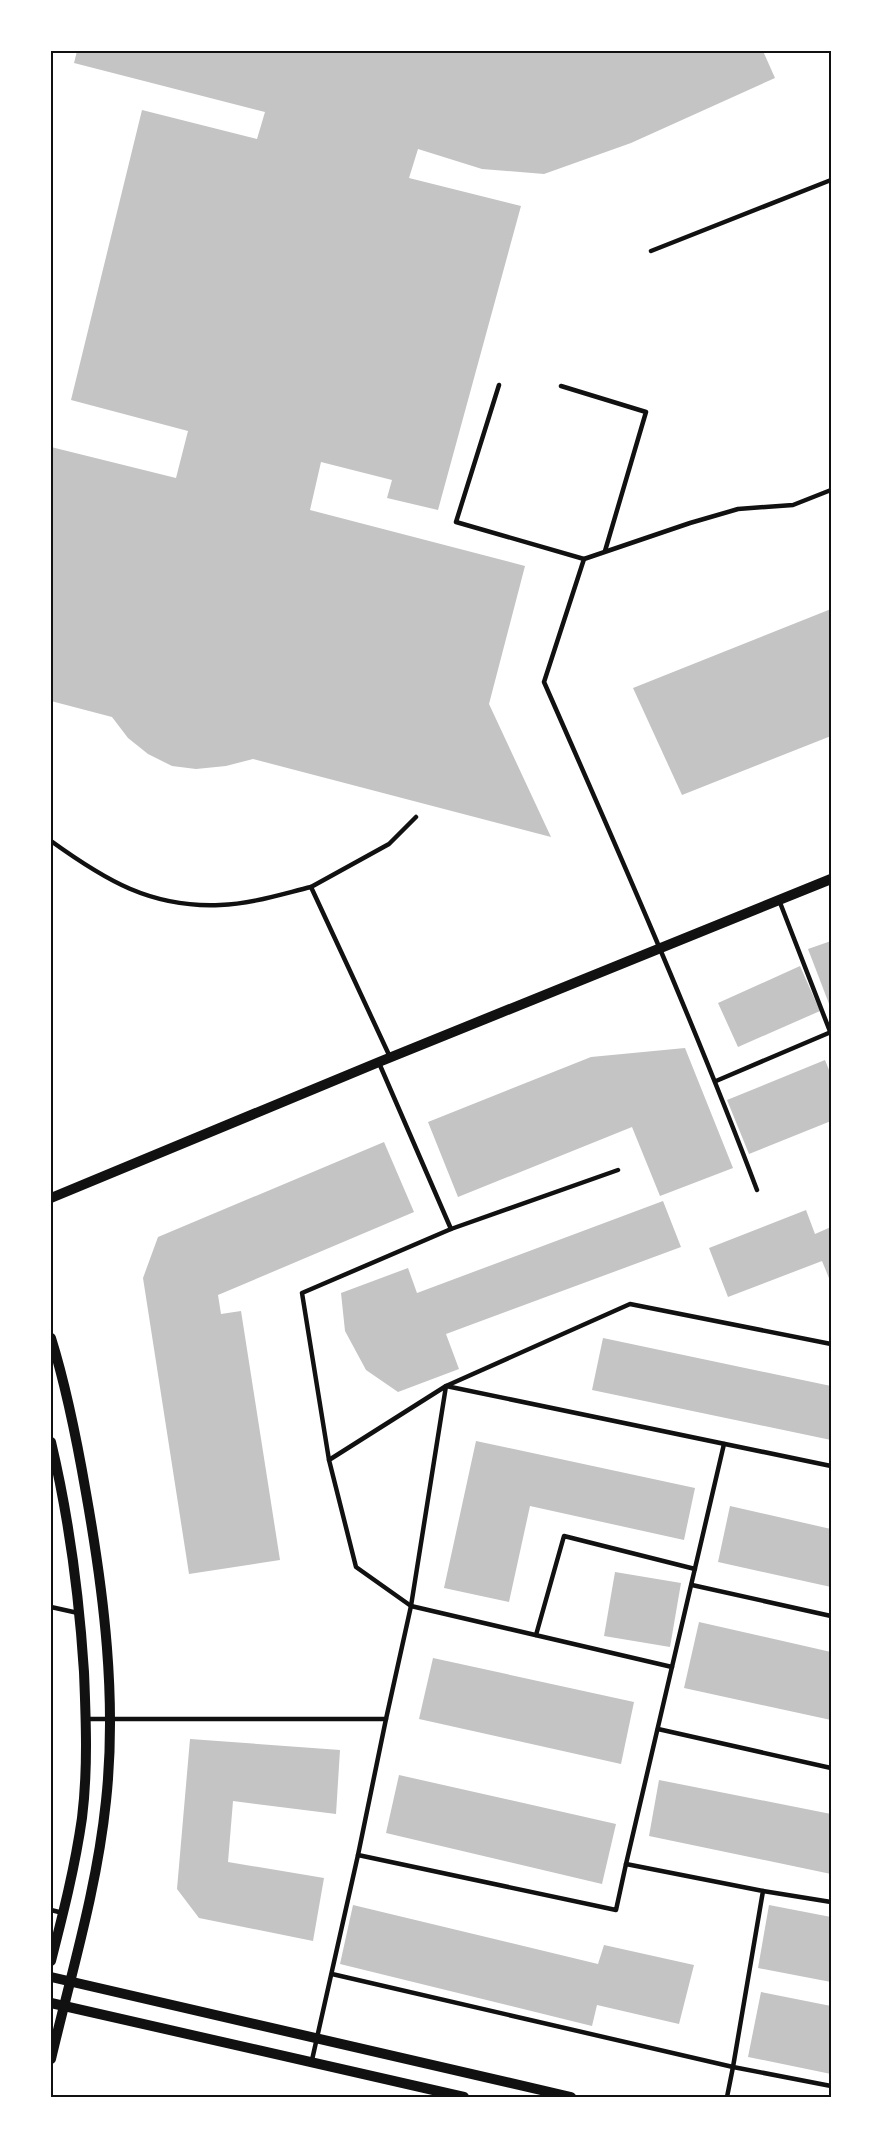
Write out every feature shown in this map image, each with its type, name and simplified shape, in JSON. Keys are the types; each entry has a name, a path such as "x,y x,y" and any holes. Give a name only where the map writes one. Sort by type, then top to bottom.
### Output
{"street":[{"path":"51,1198 831,879"},
{"path":"51,1338 75,1432 92,1526 103,1610 110,1719 106,1801 100,1843 51,2059"},
{"path":"51,1442 70,1534 80,1613 86,1719 86,1772 82,1816 51,1961"},
{"path":"51,1977 571,2097"},
{"path":"51,2003 464,2097"}],"lane":[{"path":"651,251 831,180"},
{"path":"499,385 456,522 584,558 738,509 793,505 831,490"},
{"path":"561,386 646,412 605,551"},
{"path":"584,558 544,682 661,949 716,1081 757,1190"},
{"path":"51,841 105,878 141,895 181,903 221,905 264,899 311,887 389,844 416,817"},
{"path":"311,887 390,1058"},
{"path":"716,1081 831,1033 779,900"},
{"path":"379,1062 451,1229"},
{"path":"618,1170 451,1229 302,1293 329,1460 356,1567 411,1606 672,1667"},
{"path":"329,1460 446,1386 630,1305 831,1344"},
{"path":"446,1386 831,1466"},
{"path":"312,2061 411,1606 446,1386"},
{"path":"358,1855 616,1910 724,1444"},
{"path":"536,1635 564,1536 695,1569"},
{"path":"692,1585 831,1616"},
{"path":"51,1606 80,1613"},
{"path":"86,1719 386,1719"},
{"path":"658,1729 831,1768"},
{"path":"626,1864 831,1902"},
{"path":"727,2097 763,1890"},
{"path":"51,1910 63,1913"},
{"path":"332,1974 733,2067 831,2086"}],"building":[{"path":"77,51 763,51 775,78 631,143 544,174 482,169 418,149 409,178 521,206 438,510 387,498 392,480 321,462 310,510 525,566 489,704 551,837 253,759 226,766 196,769 172,766 148,754 128,738 112,717 51,701 51,447 176,478 188,431 71,400 142,110 257,139 265,112 74,63"},
{"path":"831,609 831,736 682,795 633,688"},
{"path":"831,941 831,1009 808,949"},
{"path":"800,966 820,1011 738,1047 718,1003"},
{"path":"685,1048 733,1168 660,1196 632,1127 458,1197 428,1122 591,1057"},
{"path":"825,1060 831,1075 831,1121 749,1154 727,1100"},
{"path":"384,1142 414,1212 218,1295 221,1314 241,1311 280,1560 189,1574 143,1278 158,1237"},
{"path":"663,1201 681,1247 446,1334 459,1369 398,1392 366,1370 345,1331 341,1293 408,1268 417,1293"},
{"path":"806,1210 815,1234 831,1227 831,1283 822,1261 728,1297 709,1248"},
{"path":"603,1338 831,1386 831,1440 592,1390"},
{"path":"476,1441 695,1488 684,1540 530,1506 509,1602 444,1588"},
{"path":"730,1506 831,1529 831,1587 718,1562"},
{"path":"615,1572 681,1583 670,1647 604,1636"},
{"path":"699,1622 831,1652 831,1720 684,1688"},
{"path":"433,1658 634,1702 621,1764 419,1719"},
{"path":"190,1739 340,1750 336,1814 233,1801 228,1862 324,1878 313,1941 199,1918 177,1889"},
{"path":"399,1775 616,1824 602,1884 386,1833"},
{"path":"659,1780 831,1814 831,1874 649,1836"},
{"path":"353,1905 598,1964 604,1945 694,1965 679,2024 597,2005 592,2026 340,1964"},
{"path":"769,1905 831,1917 831,1982 758,1968"},
{"path":"761,1992 831,2006 831,2074 748,2057"}]}
